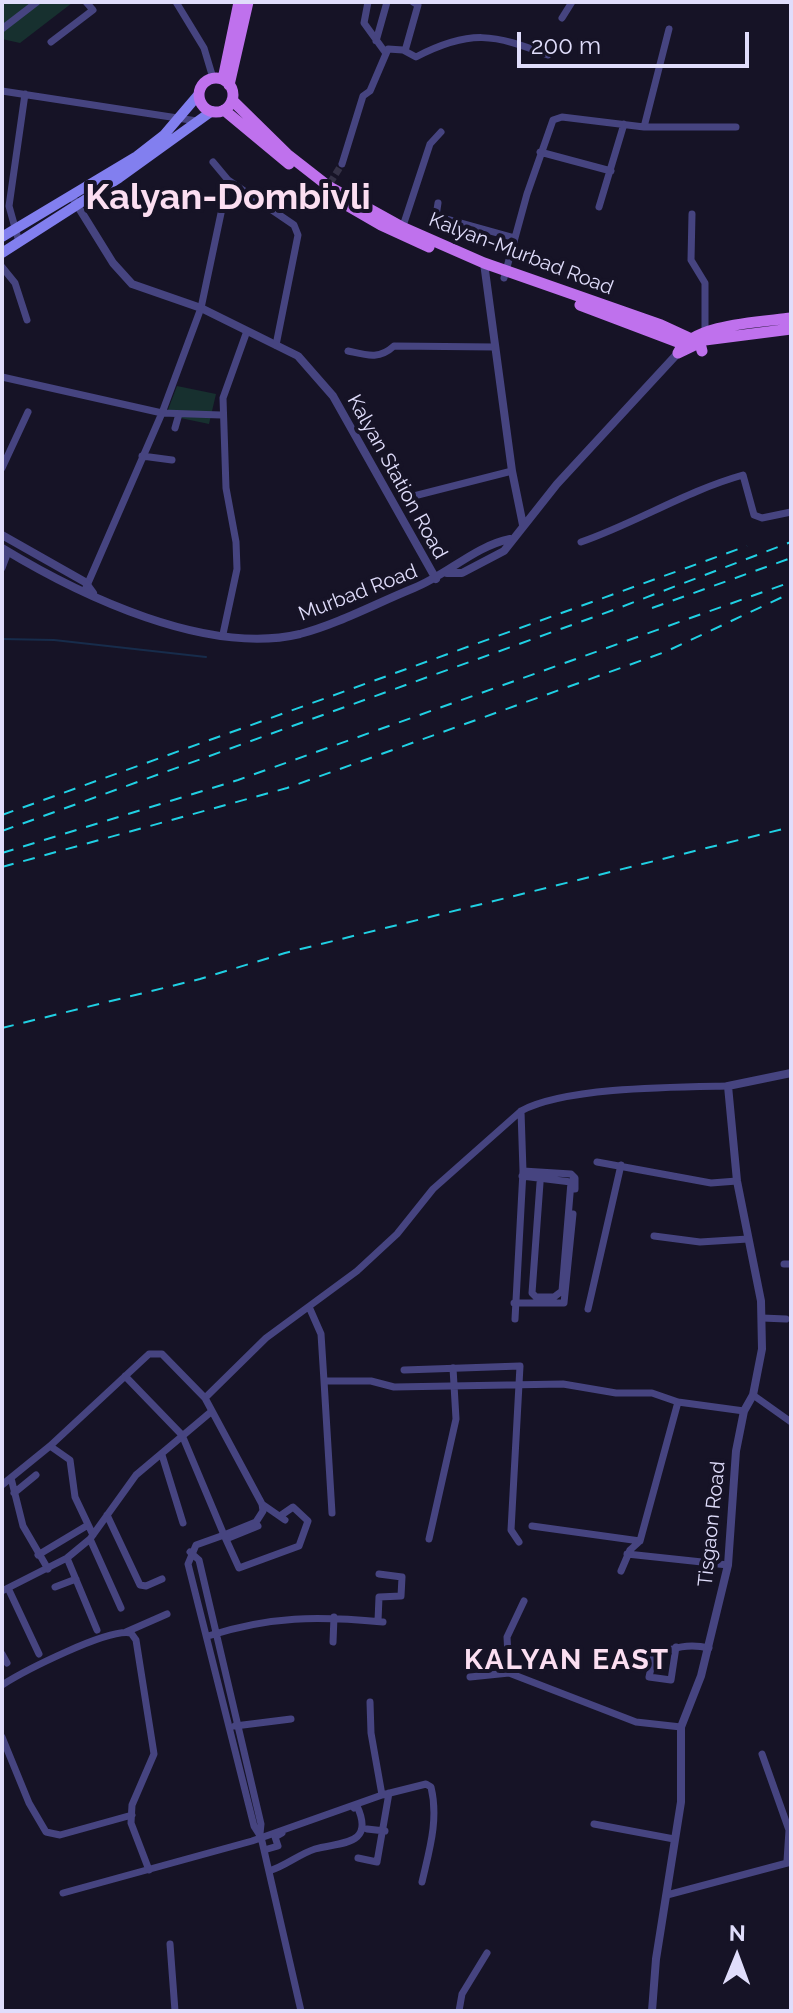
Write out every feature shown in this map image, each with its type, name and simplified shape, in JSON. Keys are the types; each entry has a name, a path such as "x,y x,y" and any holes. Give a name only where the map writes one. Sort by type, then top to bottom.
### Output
{"main road":[{"path":"2,237 98,186 167,138 223,107 222,81 239,2"},
{"path":"222,81 248,2"},
{"path":"167,138 202,86 222,81"},
{"name":"Kalyan-Murbad Road","path":"199,94 202,103 223,107 328,187 383,222 485,267 695,344 791,329"},
{"path":"2,253 74,200"},
{"path":"695,344 791,318"}],"street":[{"path":"2,29 37,2"},
{"path":"51,42 93,10 86,2"},
{"path":"176,2 222,81"},
{"path":"368,2 364,23 385,52"},
{"path":"376,41 387,2"},
{"path":"405,51 418,5 413,2"},
{"path":"562,18 572,2"},
{"path":"644,127 669,29"},
{"path":"342,164 363,96 370,91 385,52 394,47 416,57 480,35 506,39 548,55"},
{"path":"2,91 199,121"},
{"path":"19,242 9,206 25,94"},
{"path":"506,275 540,152 549,126 556,118 644,127 736,127"},
{"path":"599,207 624,124"},
{"path":"401,230 430,144 441,132"},
{"path":"540,152 611,171"},
{"path":"213,162 228,180 294,225 298,235 276,345"},
{"path":"88,591 162,413 201,308 228,180"},
{"name":"Kalyan Station Road","path":"74,200 113,263 132,284 201,308 298,356 333,396 436,579"},
{"path":"438,203 436,216 515,238"},
{"path":"692,214 691,260 705,283 695,344"},
{"path":"2,267 15,283 27,320"},
{"path":"485,267 512,471 523,525"},
{"path":"223,634 237,569 221,415 223,398 247,331"},
{"name":"Murbad Road","path":"5,550 144,617 259,640 302,633 447,573 462,573 504,551 510,539 695,344"},
{"path":"348,351 373,357 386,353 394,346 495,347"},
{"path":"2,377 162,413 221,415"},
{"path":"2,468 28,412"},
{"path":"175,428 179,414"},
{"path":"142,456 172,460"},
{"path":"406,498 512,471"},
{"path":"581,542 628,526 717,482 743,475 754,515 770,518 791,512"},
{"name":"Murbad Road","path":"2,535 88,591"},
{"path":"2,568 5,550"},
{"path":"205,1398 266,1338 310,1309 357,1271 397,1234 433,1189 521,1111 538,1102 648,1088 728,1086 791,1073"},
{"name":"Tisgaon Road","path":"652,2011 682,1786 679,1761 681,1727 709,1648 728,1565 733,1473 744,1411 753,1395 762,1349 762,1318 737,1181 728,1086"},
{"path":"515,1319 523,1174 521,1111"},
{"path":"597,1162 711,1183 737,1181"},
{"path":"588,1309 621,1165"},
{"path":"523,1174 571,1182 562,1291 554,1297 536,1297 532,1293 540,1183"},
{"path":"514,1303 564,1303 575,1194 575,1178 571,1174 523,1174"},
{"path":"654,1236 700,1242 748,1239"},
{"path":"310,1309 321,1334 332,1513"},
{"path":"762,1318 786,1319"},
{"path":"2,1485 94,1407 149,1354 162,1354 205,1398 263,1511 259,1527 196,1545 190,1552 188,1564 254,1826 264,1850 301,2011"},
{"path":"404,1370 518,1365 520,1383 511,1530 519,1542"},
{"path":"429,1539 454,1430 453,1368"},
{"path":"125,1376 182,1435 241,1568 295,1550 309,1522 293,1507 282,1518 262,1504"},
{"path":"324,1381 371,1381 394,1387 563,1384 616,1393 652,1393 678,1402 744,1411"},
{"path":"753,1395 791,1422"},
{"path":"621,1571 627,1554 640,1541 678,1402"},
{"path":"39,1654 5,1590 67,1558 92,1537 136,1475 212,1411"},
{"path":"50,1446 70,1460 75,1497 121,1608"},
{"path":"162,1455 183,1523"},
{"path":"14,1493 36,1475"},
{"path":"11,1478 23,1526 48,1569"},
{"path":"107,1515 140,1585 146,1586 162,1579"},
{"path":"38,1555 88,1525"},
{"path":"532,1526 640,1541"},
{"path":"190,1552 199,1560 218,1633 261,1824 260,1836"},
{"path":"627,1554 728,1565"},
{"path":"67,1558 97,1630"},
{"path":"208,1636 278,1618 334,1617 380,1622 379,1597 401,1596 402,1577 379,1574"},
{"path":"55,1587 76,1579"},
{"path":"196,1595 207,1591"},
{"path":"509,1673 507,1637 524,1601"},
{"path":"2,1685 65,1653 167,1614"},
{"path":"333,1642 334,1617"},
{"path":"126,1632 136,1640 154,1754 140,1783 132,1815 149,1870"},
{"path":"676,1647 671,1680 649,1677 652,1657 676,1647 687,1644 709,1648"},
{"path":"2,1654 7,1663"},
{"path":"470,1677 509,1673 636,1722 681,1727"},
{"path":"358,1858 377,1862 385,1831 386,1794 371,1733 370,1702"},
{"path":"229,1727 291,1719"},
{"path":"2,1737 29,1803 46,1832 60,1835 132,1815"},
{"path":"667,1895 789,1861 789,1830 762,1754"},
{"path":"264,1850 278,1846 277,1835 386,1794 426,1784 431,1787 434,1834 422,1882"},
{"path":"63,1893 252,1841 357,1806 362,1820 358,1836 350,1842 314,1849 289,1865 269,1871"},
{"path":"594,1824 674,1839"},
{"path":"367,1829 385,1831"},
{"path":"170,1944 175,2011"},
{"path":"459,2011 462,1994 487,1953"}],"green space":[{"path":"2,2 72,3 20,43 2,39"},
{"path":"177,386 216,394 209,424 166,415"}],"waterway":[{"path":"2,639 54,640 206,657"}],"tunnel":[{"path":"330,183 342,164"}],"railway":[{"path":"2,831 616,609 791,542"},
{"path":"2,815 747,546"},
{"path":"652,608 791,558"},
{"path":"2,853 238,780 791,582"},
{"path":"2,867 287,788 665,652 791,593"},
{"path":"2,1028 200,979 285,953 791,827"}],"district":[{"name":"Kalyan-Dombivli","path":"228,198"},
{"name":"KALYAN EAST","path":"567,1661"}]}
